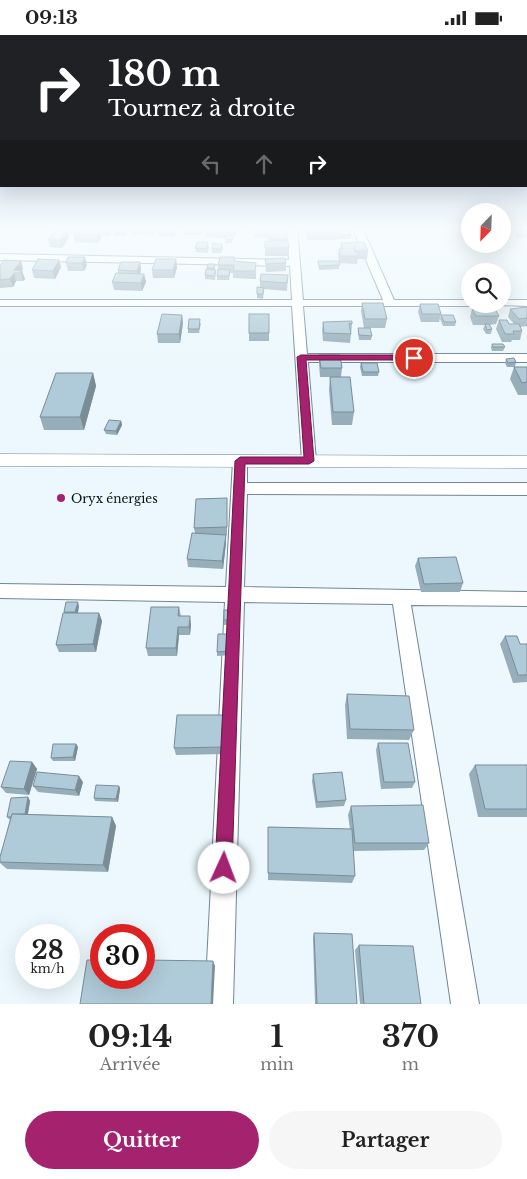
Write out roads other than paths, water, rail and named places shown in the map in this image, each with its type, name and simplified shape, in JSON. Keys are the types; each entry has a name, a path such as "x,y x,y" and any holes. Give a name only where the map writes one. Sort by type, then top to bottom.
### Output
{"main road":[{"path":"0,460 527,462"}],"street":[{"path":"295,272 309,461"},
{"path":"377,272 390,303"},
{"path":"0,303 461,303"},
{"path":"511,303 527,303"},
{"path":"301,357 527,358"},
{"path":"218,1004 240,461"},
{"path":"239,488 526,492"},
{"path":"0,591 527,599"},
{"path":"401,597 465,1004"}],"place":[{"name":"Oryx énergies","path":"61,498"}]}
